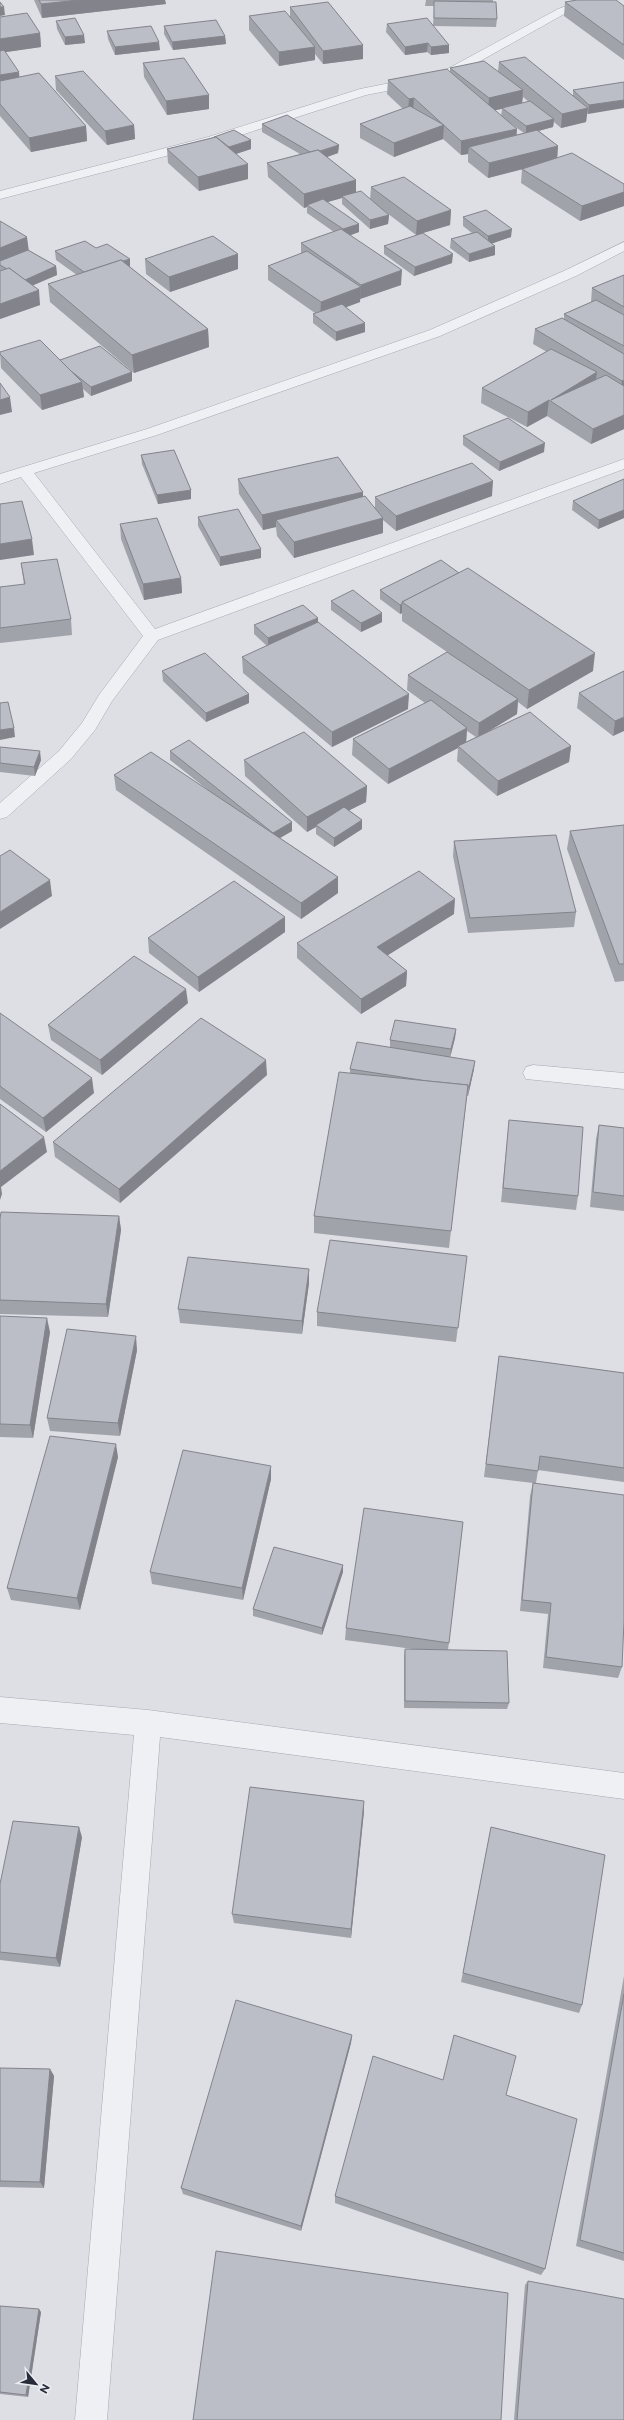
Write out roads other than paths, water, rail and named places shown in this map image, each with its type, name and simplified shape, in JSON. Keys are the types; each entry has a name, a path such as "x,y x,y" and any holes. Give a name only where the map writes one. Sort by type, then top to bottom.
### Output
{"street":[{"path":"0,195 212,140 364,92 444,76 562,11 595,0"},
{"path":"0,479 152,432 435,333 571,273 624,246"},
{"path":"0,813 65,755 89,726 105,699 152,636 366,560 624,464"},
{"path":"25,472 152,636"},
{"path":"533,1073 624,1081"},
{"path":"0,1710 148,1723 624,1786"},
{"path":"92,2420 148,1723"}]}
